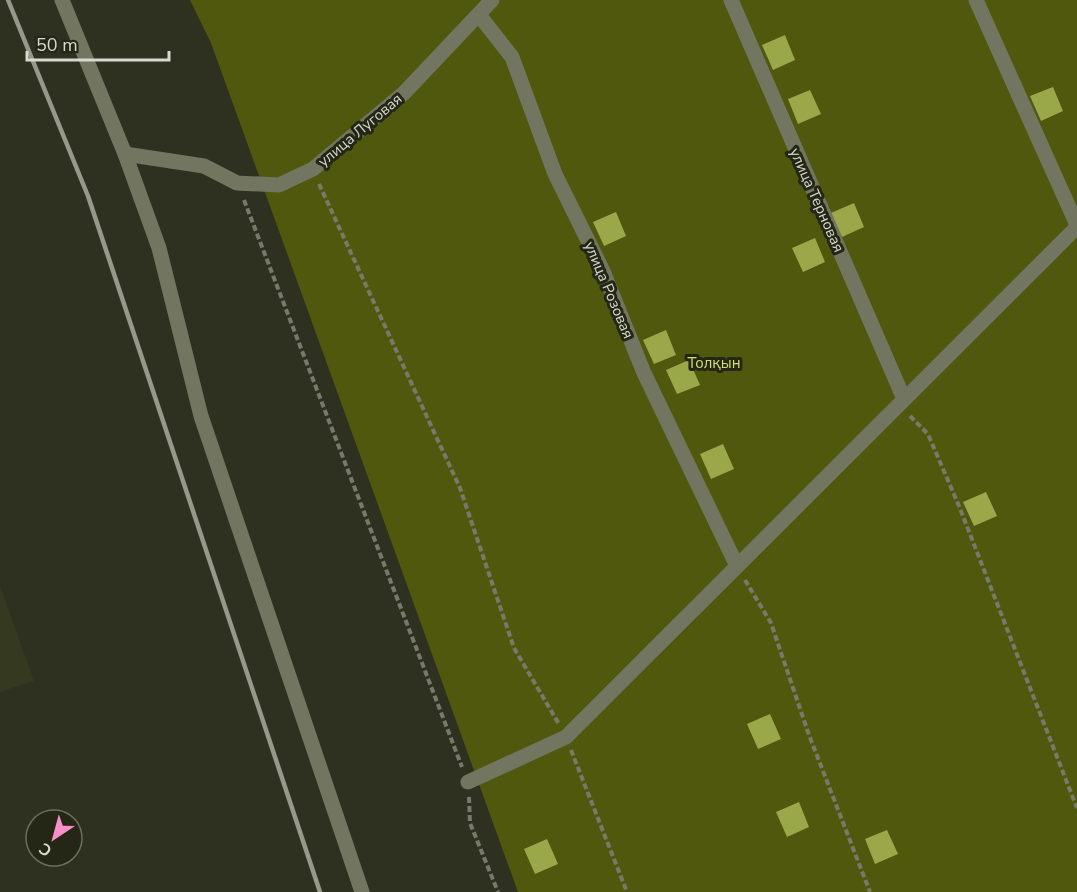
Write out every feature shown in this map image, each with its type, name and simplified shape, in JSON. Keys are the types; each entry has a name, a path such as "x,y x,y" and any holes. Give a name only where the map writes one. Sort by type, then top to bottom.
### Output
{"street":[{"path":"62,0 125,154 159,248 201,416 362,892"},
{"name":"улица Терновая","path":"731,0 902,402"},
{"path":"468,782 566,737 1077,226 976,0"},
{"name":"улица Луговая","path":"125,154 204,166 237,183 279,185 313,169 404,93 490,1"},
{"name":"улица Розовая","path":"479,15 512,57 555,174 603,271 644,373 737,567"}],"path":[{"path":"313,169 460,488 514,648 566,737 627,892"},
{"path":"237,183 468,782 470,823 498,892"},
{"path":"902,402 928,434 1077,807"},
{"path":"737,567 771,623 808,735 870,892"}],"shaded area":[{"path":"0,586 34,681 0,692"}],"green space":[{"name":"Толқын","path":"190,0 1077,0 1077,892 518,892 211,43"}],"building":[{"path":"785,35 795,60 773,70 762,45"},
{"path":"1053,87 1063,111 1041,121 1030,96"},
{"path":"810,90 821,114 798,124 788,99"},
{"path":"854,203 864,227 842,237 831,213"},
{"path":"616,212 626,236 604,246 593,222"},
{"path":"815,238 825,262 803,272 792,248"},
{"path":"666,330 676,355 654,364 643,340"},
{"path":"689,360 700,385 677,394 666,370"},
{"path":"723,444 734,469 711,479 700,454"},
{"path":"986,492 997,516 974,526 963,502"},
{"path":"770,714 781,739 758,749 747,724"},
{"path":"799,802 809,827 787,837 776,812"},
{"path":"887,830 898,854 875,864 865,839"},
{"path":"547,839 558,864 535,874 524,849"}],"railway":[{"path":"8,0 88,196 320,892"}]}
